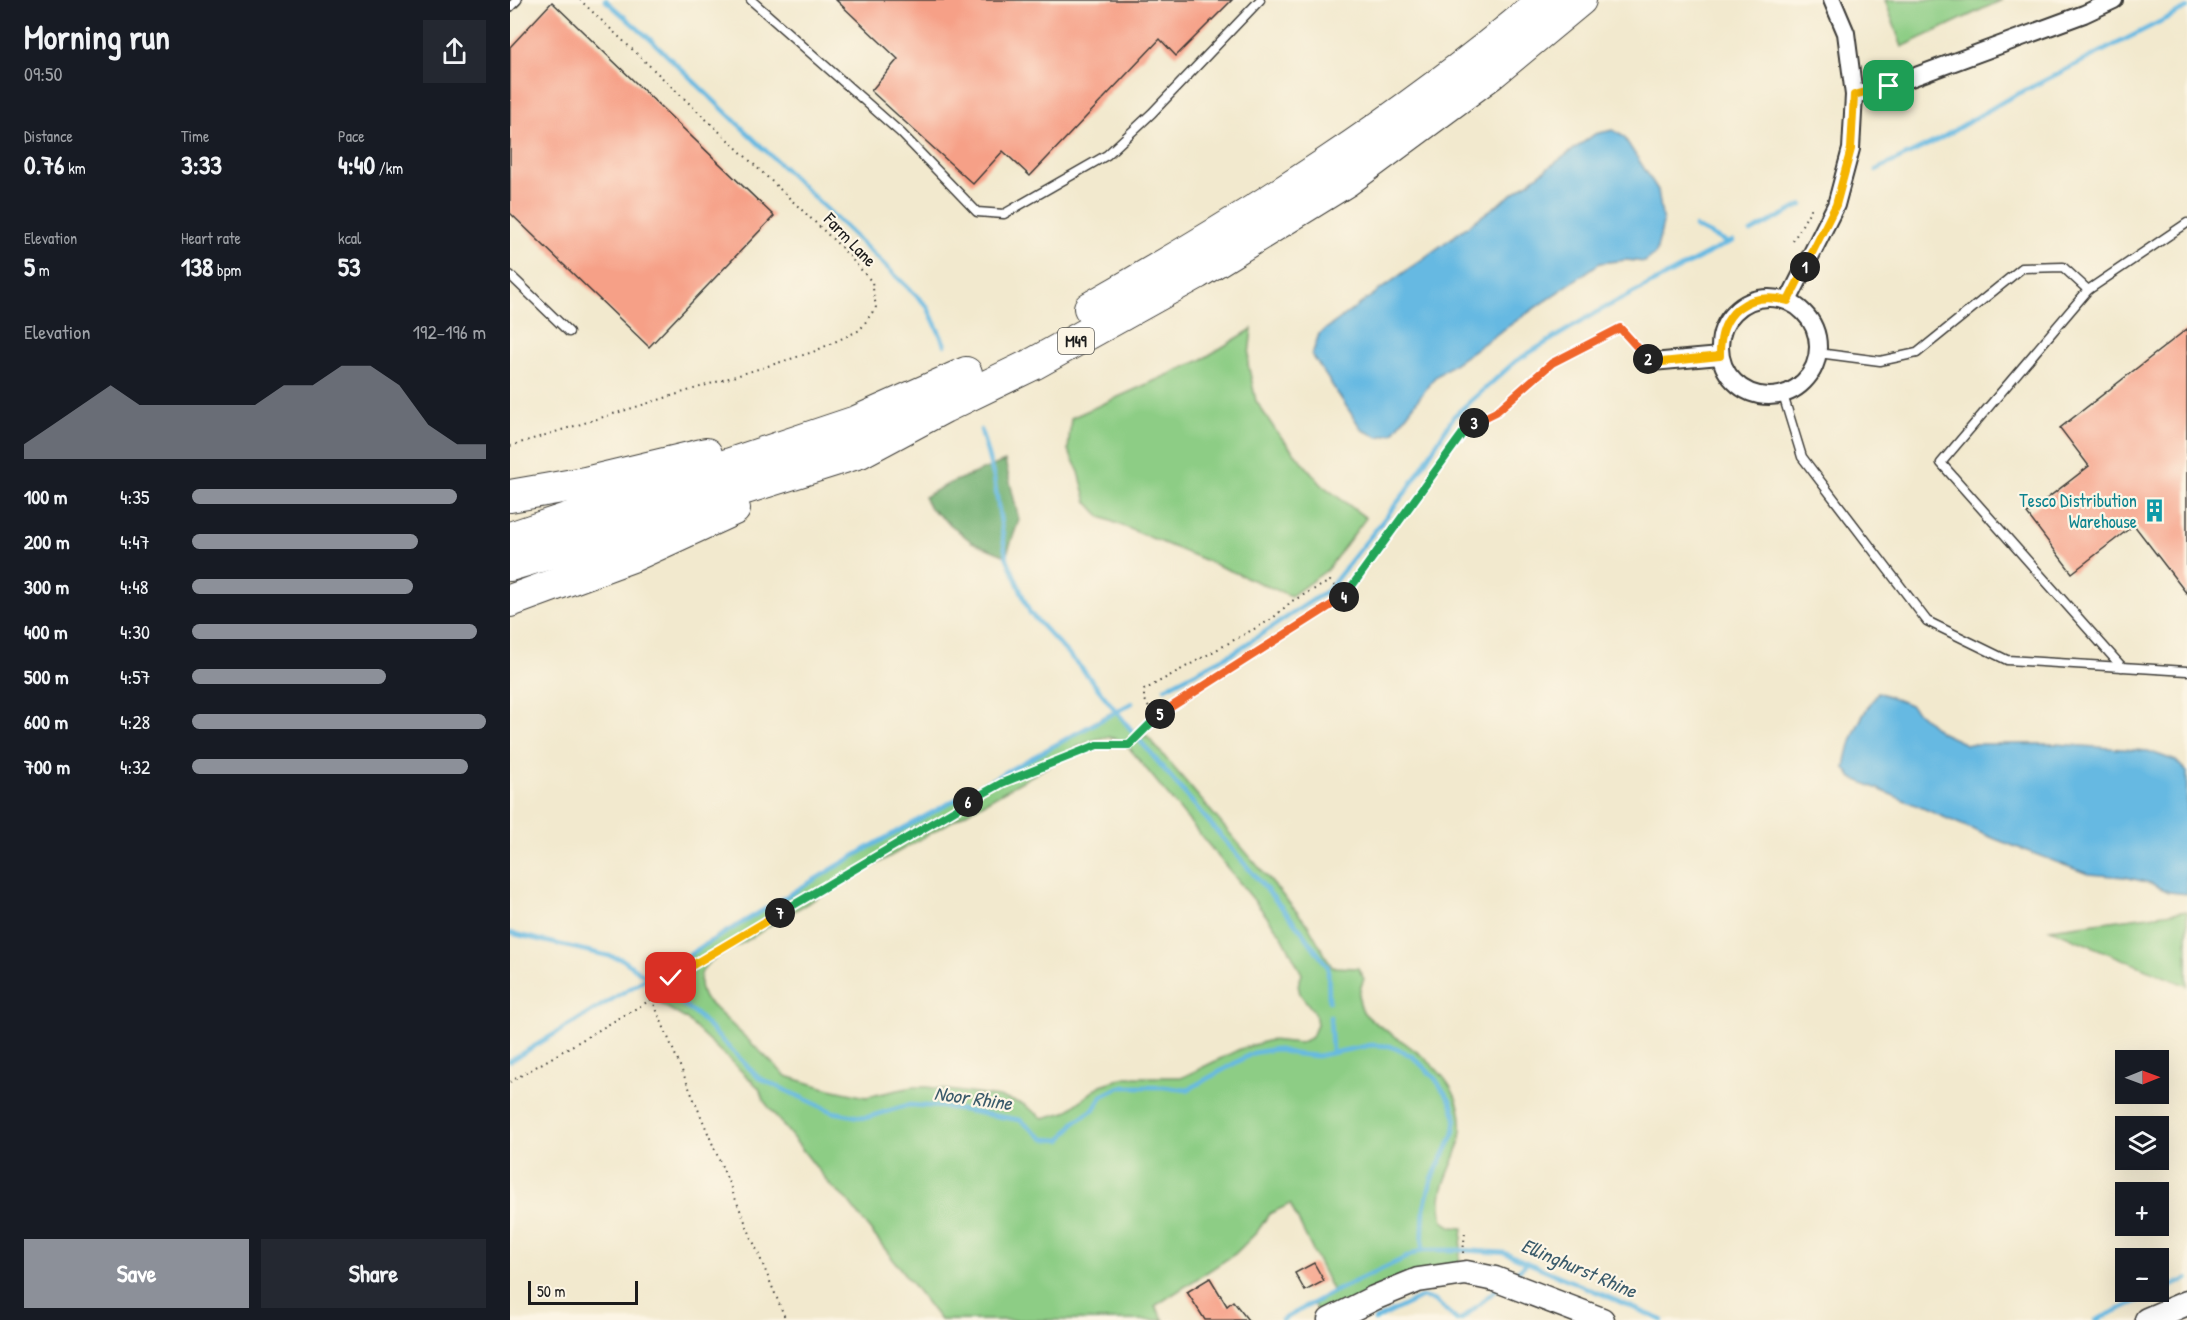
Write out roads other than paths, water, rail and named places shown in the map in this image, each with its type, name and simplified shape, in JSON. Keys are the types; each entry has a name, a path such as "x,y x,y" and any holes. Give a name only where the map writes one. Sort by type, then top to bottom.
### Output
{"highway":[{"name":"M49","path":"510,538 845,426 918,395 1026,344 1186,254 1323,165 1485,51 1544,0"},
{"name":"M49","path":"510,602 632,556 860,452 944,407 1035,363 1197,273 1346,181 1492,73 1580,0"},
{"name":"M49","path":"510,496 585,483 759,441 918,395"},
{"name":"M49","path":"510,565 607,536 685,507 860,452"}],"main road":[{"path":"1330,1320 1374,1298 1418,1280 1466,1273 1505,1283 1602,1320"},
{"path":"2147,1320 2187,1303"}],"street":[{"path":"1788,301 1836,205 1851,149 1854,95 1846,33 1832,0"},
{"path":"1854,95 1889,86 2081,7 2114,0"},
{"path":"1773,297 1788,301 1802,309 1812,322 1818,337 1815,367 1796,389 1783,395 1766,397 1750,393 1736,384 1726,371 1720,356 1720,340 1724,326 1738,308 1758,298 1773,297"},
{"path":"1652,363 1720,356"}],"lane":[{"path":"510,7 517,0"},
{"path":"751,0 902,133 977,212 1004,214 1107,155 1152,113 1260,0"},
{"path":"2122,667 1941,463 2088,290 2187,223"},
{"path":"1818,353 1880,361 1917,353 2022,268 2063,267 2088,290"},
{"path":"510,275 569,332"},
{"path":"1783,395 1802,458 1927,621 2007,660 2187,671"}],"water":[{"path":"1613,130 1624,137 1658,190 1663,223 1656,253 1645,262 1626,260 1600,263 1435,377 1393,433 1379,437 1362,430 1312,355 1319,334 1595,134"},
{"path":"1878,692 1910,705 1940,732 1966,744 2057,744 2148,751 2176,761 2187,772 2187,894 2169,892 2150,883 2125,877 2088,874 1995,839 1852,778 1845,768 1849,747 1861,720"}],"waterway":[{"path":"605,0 651,40 927,306 945,345"},
{"path":"1876,170 1938,140 2004,101 2187,8"},
{"path":"1751,232 1802,205"},
{"path":"1695,227 1728,243 1733,241"},
{"path":"1165,688 1233,653 1328,590 1408,489 1454,416 1516,361 1595,313 1728,243"},
{"path":"981,430 994,478 1006,556 1030,613 1083,670 1300,929 1328,967 1329,1001"},
{"path":"653,983 666,970 703,946 871,846 1132,703"},
{"name":"Noor Rhine","path":"510,933 622,959 697,1015 759,1078 833,1112 865,1118 908,1105 945,1107 1020,1120 1044,1139 1061,1140 1076,1121 1094,1109 1102,1096 1120,1087 1164,1087 1187,1090 1253,1053 1275,1049 1317,1056 1371,1045 1390,1046 1412,1056 1434,1077 1451,1102 1456,1118 1453,1136 1432,1178 1424,1208 1422,1250"},
{"path":"510,1061 647,978"},
{"path":"1330,1016 1332,1052"},
{"name":"Ellinghurst Rhine","path":"1282,1320 1333,1292 1422,1250 1505,1253 1662,1320"},
{"path":"1511,1277 1527,1263"},
{"name":"Ellinghurst Rhine","path":"2096,1320 2187,1279"},
{"path":"1461,1320 1498,1288"},
{"path":"1375,1320 1422,1297 1435,1301 1457,1320"}],"place":[{"name":"Tesco Distribution Warehouse","path":"2155,511"}]}
